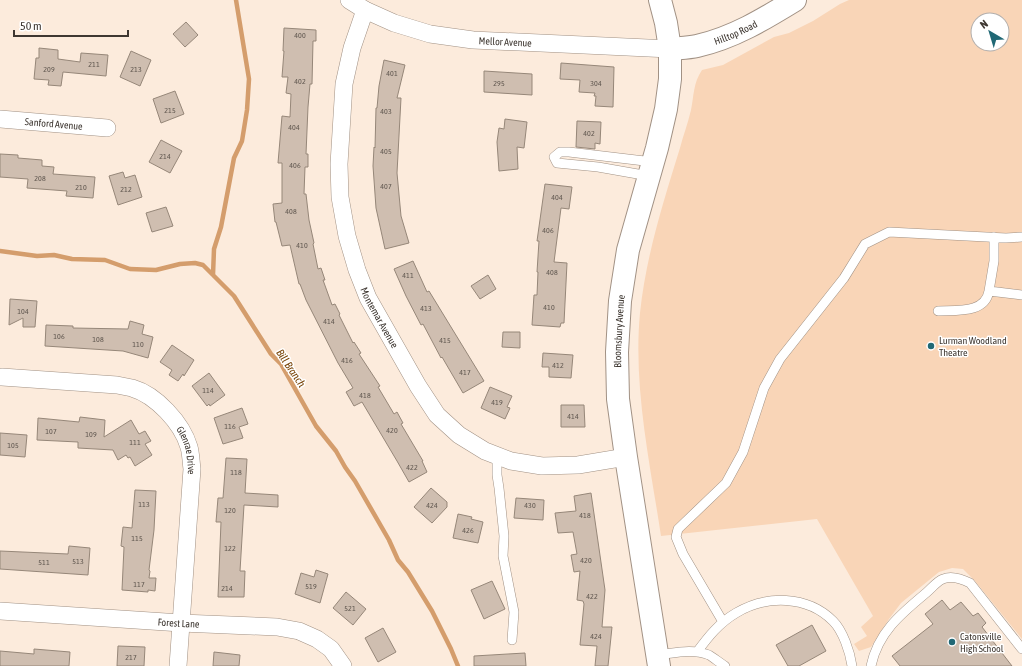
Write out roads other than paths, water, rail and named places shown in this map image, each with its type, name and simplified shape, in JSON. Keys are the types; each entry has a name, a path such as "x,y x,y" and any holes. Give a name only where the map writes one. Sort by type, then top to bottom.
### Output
{"main road":[{"name":"Bloomsbury Avenue","path":"658,661 626,457 618,391 617,352 620,301 628,250 666,109 670,79 670,49 666,23 660,0"},
{"name":"Hilltop Road","path":"670,49 697,46 722,39 748,28 795,0"}],"street":[{"name":"Mellor Avenue","path":"349,0 365,10 394,23 430,34 474,40 670,49"},
{"name":"Montemar Avenue","path":"365,10 352,48 344,84 339,164 340,197 347,236 357,270 368,298 418,386 437,415 459,434 485,451 511,461 542,466 578,465 626,457"},
{"name":"Sanford Avenue","path":"0,119 107,128"},
{"name":"Glenrae Drive","path":"2,377 117,385 133,388 150,397 168,412 180,428 189,446 192,468 178,666"},
{"name":"Forest Lane","path":"0,611 181,623 277,627 299,631 317,639 330,649 342,666"}],"lane":[{"path":"560,152 569,152 651,169 598,167 557,163 554,157 560,152"},
{"path":"723,622 683,554 676,537 678,529 726,483 743,452 764,388 780,359 844,278 865,244 889,232 1022,237"},
{"path":"938,310 975,308 984,303 988,296 994,261 994,237"},
{"path":"989,291 1022,295"},
{"path":"497,456 497,475 504,536 503,556 514,612 512,640"},
{"path":"872,666 873,656 882,638 899,616 943,579 960,578 970,583 1022,649"},
{"path":"697,652 711,634 723,622 736,613 761,603 779,600 797,601 816,609 833,621 842,635 852,666"},
{"path":"658,661 685,651 697,652 709,656 725,666"},
{"path":"709,656 712,666"}],"waterway":[{"path":"213,275 214,249 221,227 234,158 242,141 247,110 249,79 236,0"},
{"name":"Bill Branch","path":"0,251 37,256 54,255 72,259 105,260 130,269 156,270 180,264 195,263 203,265 234,296 271,354 281,364 316,426 336,451 355,481 389,540 398,560 408,572 432,611 458,666"}],"place":[{"name":"Lurman Woodland Theatre","path":"931,346"},
{"name":"Catonsville High School","path":"952,642"}]}
